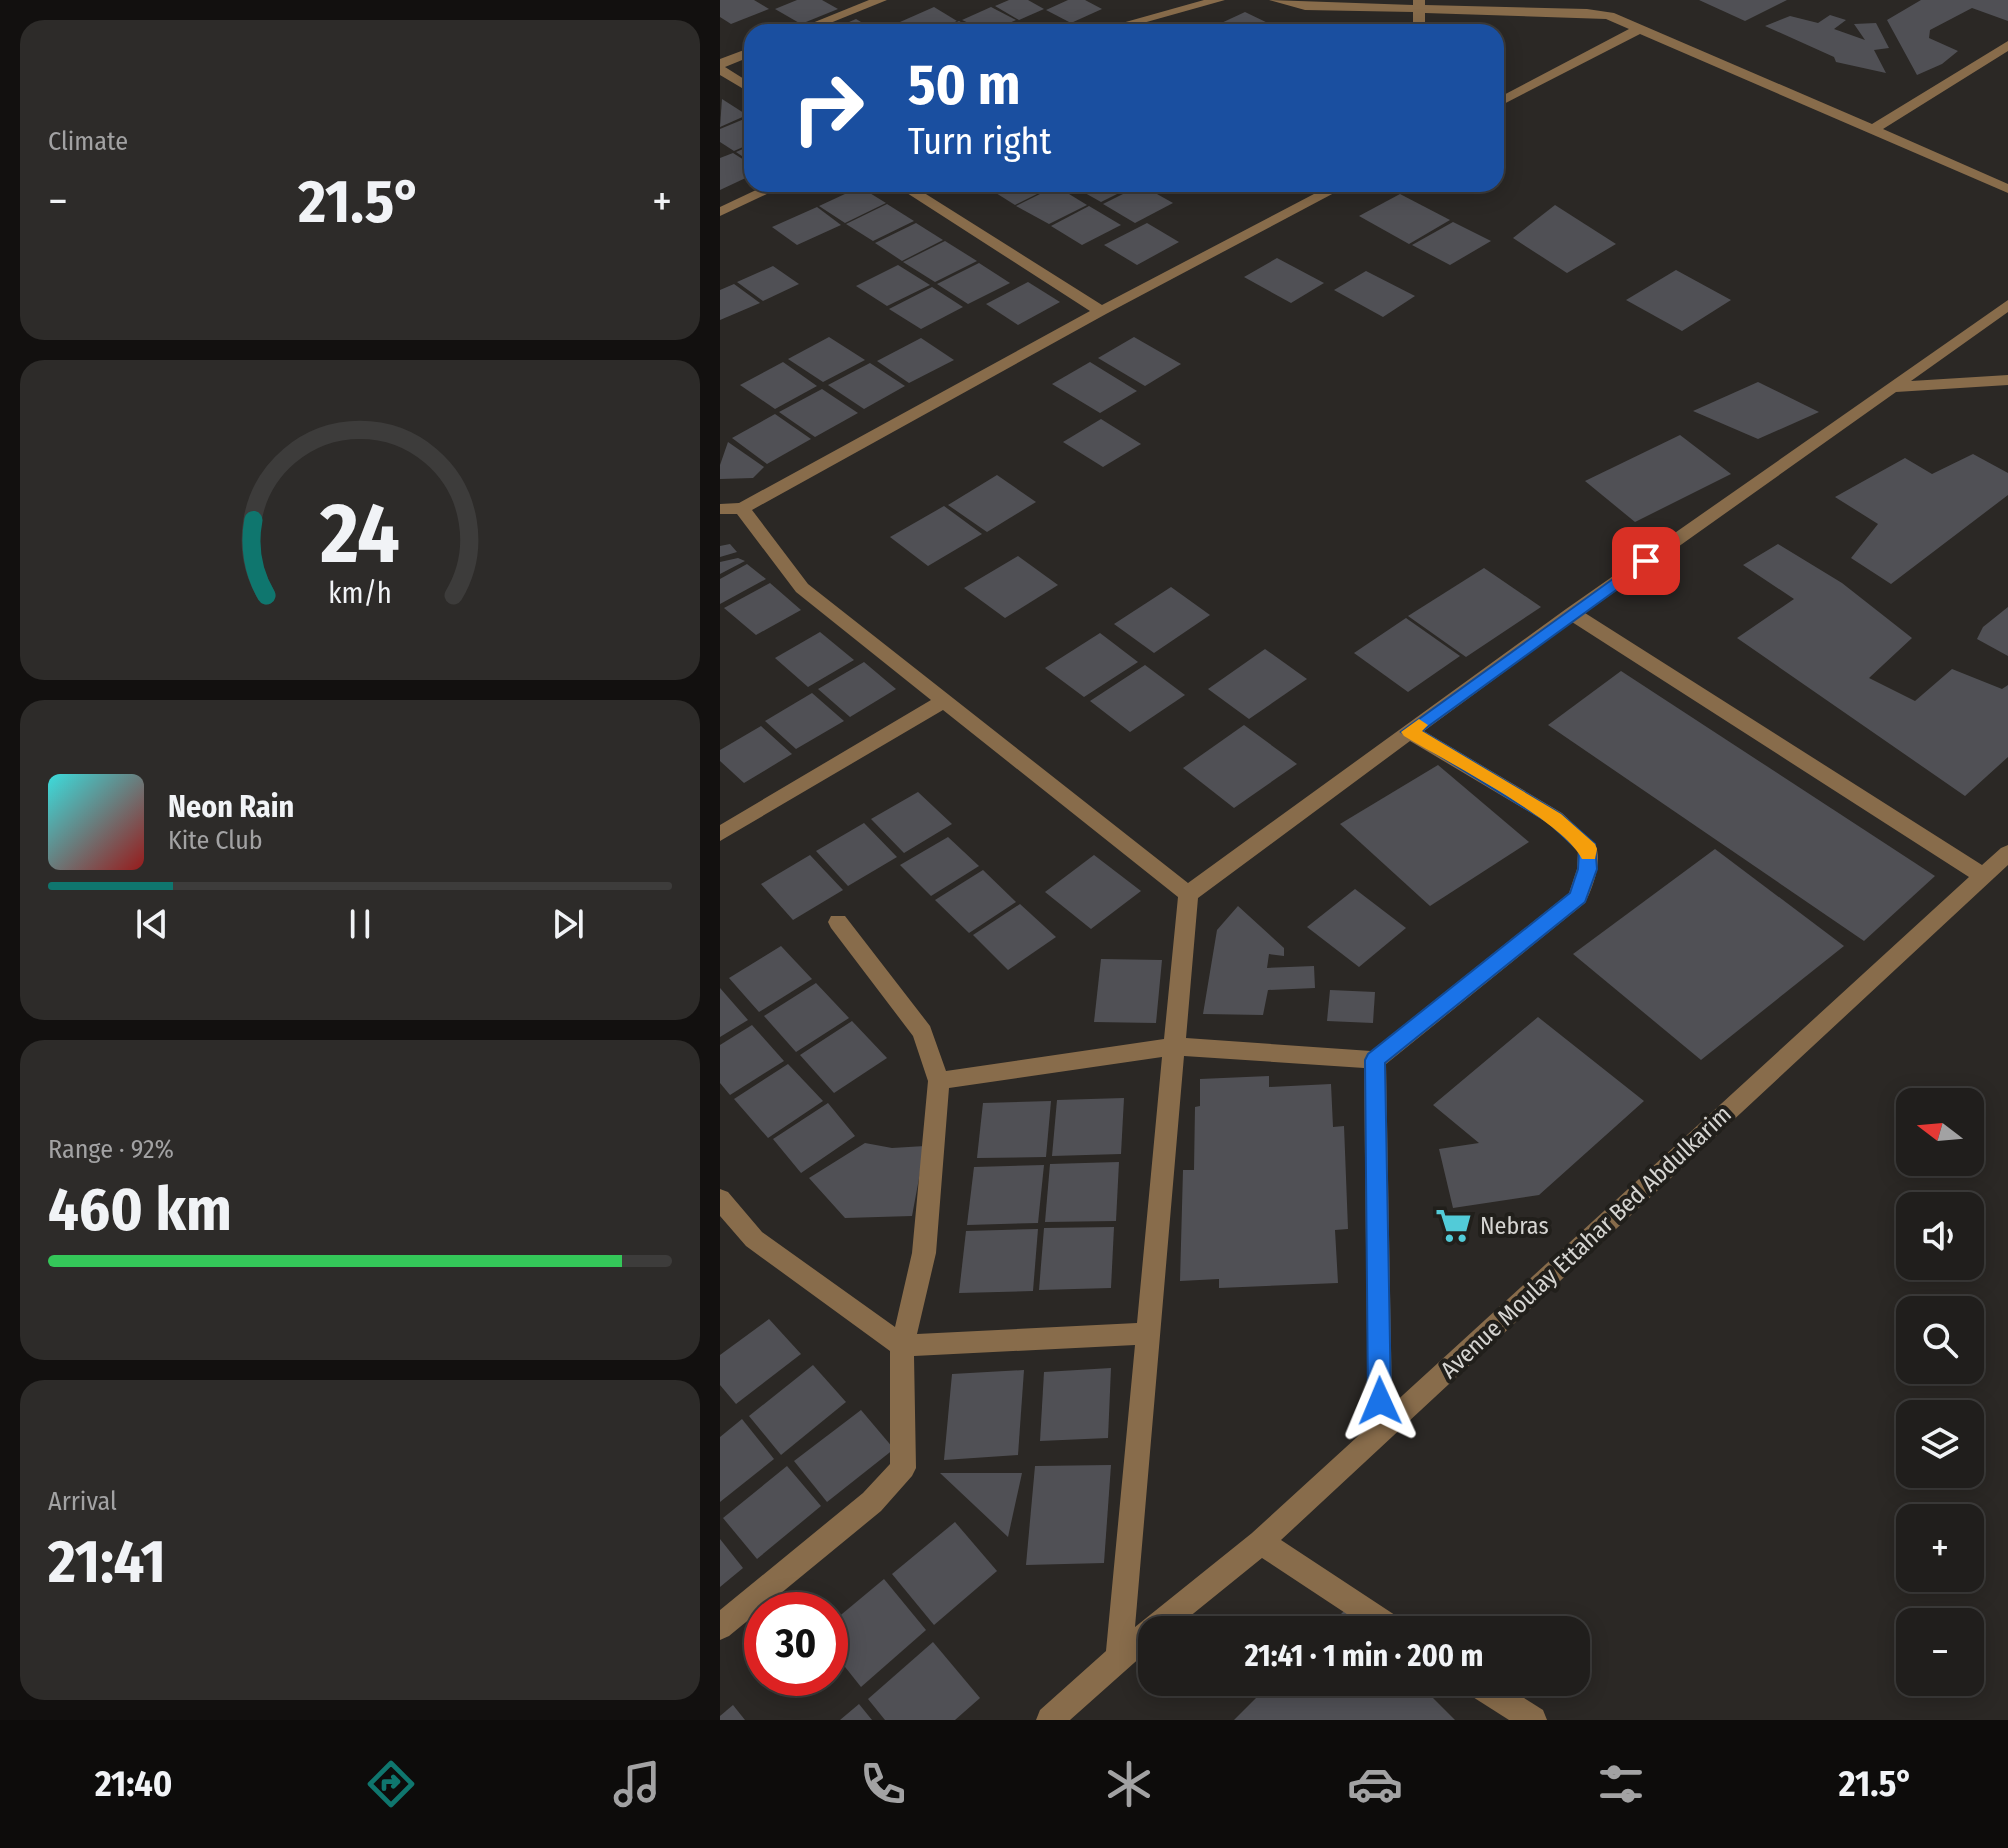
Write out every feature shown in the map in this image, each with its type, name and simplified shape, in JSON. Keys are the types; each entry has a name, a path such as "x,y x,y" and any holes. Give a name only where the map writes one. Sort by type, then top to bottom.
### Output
{"street":[{"path":"817,24 881,0"},
{"path":"1127,24 1219,0"},
{"path":"1275,0 1305,6 1418,5 1609,16 2008,189"},
{"path":"1504,100 1639,29"},
{"path":"1873,129 2008,45"},
{"path":"744,55 720,67 744,84"},
{"path":"720,212 764,192"},
{"path":"913,192 1101,311"},
{"path":"1188,894 802,588 731,509 1329,192"},
{"path":"1119,1657 1188,894 1572,613 2008,305"},
{"path":"1892,387 2008,380"},
{"path":"1572,613 1984,876"},
{"path":"720,834 944,701"},
{"path":"939,1081 1174,1046 1375,1060 1578,897 1587,869 1588,849 1555,818 1410,732"},
{"name":"Avenue Moulay Ettahar Bed Abdulkarim","path":"1050,1720 1119,1657 1261,1542 2008,853"},
{"path":"720,1627 872,1502 903,1468 902,1346 924,1253 939,1081 922,1032 838,922"},
{"path":"1375,1060 1380,1432"},
{"path":"720,1199 754,1239 902,1346 1148,1333"},
{"path":"1261,1542 1374,1616"},
{"path":"1494,1696 1522,1717"}],"building":[{"path":"720,0 754,0 769,9 731,24 720,17"},
{"path":"797,0 822,0 838,9 801,24 775,9"},
{"path":"1009,0 1028,0 1044,9 1019,20 995,6"},
{"path":"1068,0 1085,0 1102,9 1071,23 1046,10"},
{"path":"1699,0 1787,0 1745,21"},
{"path":"1921,0 2008,0 2008,21 1972,8 1930,30 1929,38 1958,51 1942,64 1917,75 1887,20"},
{"path":"934,7 957,21 950,24 900,22"},
{"path":"991,7 1016,20 1007,24 971,24 962,20"},
{"path":"1245,12 1270,24 1219,24"},
{"path":"1830,15 1846,20 1834,29 1865,40 1854,24 1876,23 1889,48 1874,50 1886,73 1836,62 1834,57 1765,26 1790,16 1818,23"},
{"path":"856,19 864,24 844,24"},
{"path":"722,99 744,113 744,116 720,127"},
{"path":"744,119 744,147 734,151 720,142 720,129"},
{"path":"733,153 744,160 744,179 720,190 720,158"},
{"path":"849,192 868,192 886,203 845,223 819,206"},
{"path":"994,192 1041,192 1015,205"},
{"path":"1044,192 1066,192 1087,205 1049,224 1016,206"},
{"path":"1083,192 1121,192 1101,202"},
{"path":"1127,192 1153,192 1173,203 1135,223 1103,204"},
{"path":"1400,194 1450,220 1409,244 1359,216"},
{"path":"887,204 914,221 873,241 846,224"},
{"path":"1555,205 1616,244 1567,273 1513,238"},
{"path":"1089,206 1121,225 1082,245 1051,226"},
{"path":"817,207 841,225 797,245 772,227"},
{"path":"1453,222 1491,241 1450,265 1412,245"},
{"path":"916,223 943,240 902,261 875,243"},
{"path":"1147,223 1179,242 1137,265 1104,245"},
{"path":"945,241 977,261 935,282 903,262"},
{"path":"1277,258 1324,283 1291,303 1244,277"},
{"path":"979,263 1010,283 968,304 937,284"},
{"path":"898,265 930,285 887,306 856,286"},
{"path":"773,266 799,284 763,301 737,282"},
{"path":"1676,270 1731,300 1682,331 1626,300"},
{"path":"1366,271 1415,296 1383,317 1334,290"},
{"path":"1028,282 1060,302 1018,325 986,304"},
{"path":"734,284 760,303 720,320 720,290"},
{"path":"932,287 963,307 921,329 889,309"},
{"path":"829,337 865,360 823,382 788,359"},
{"path":"1134,337 1181,364 1145,386 1098,358"},
{"path":"921,338 954,360 909,383 877,361"},
{"path":"783,362 817,386 775,409 740,385"},
{"path":"1090,362 1137,391 1100,413 1052,384"},
{"path":"870,363 905,386 864,409 828,385"},
{"path":"1758,382 1819,412 1758,439 1693,411"},
{"path":"822,389 858,413 815,437 779,412"},
{"path":"775,414 811,439 767,464 732,438"},
{"path":"1101,419 1141,444 1103,467 1063,442"},
{"path":"1680,435 1731,474 1635,522 1585,481"},
{"path":"728,442 764,467 753,478 720,479 720,465"},
{"path":"1973,454 2008,473 2008,495 1891,584 1851,558 1878,524 1835,497 1905,458 1932,474"},
{"path":"997,475 1036,502 987,532 948,505"},
{"path":"944,506 982,534 928,566 890,537"},
{"path":"730,544 737,552 720,557 720,546"},
{"path":"1778,544 1842,583 1912,638 1869,678 1915,701 1952,669 2002,689 2008,685 2008,757 1965,796 1737,638 1794,599 1743,565"},
{"path":"1018,556 1058,585 1005,618 964,588"},
{"path":"738,558 745,561 720,574 720,562"},
{"path":"747,564 766,579 720,604 720,579"},
{"path":"1484,568 1541,607 1466,657 1408,616"},
{"path":"770,583 801,610 756,635 724,608"},
{"path":"1171,587 1210,615 1154,653 1114,624"},
{"path":"2008,607 2008,656 1977,639 1983,627"},
{"path":"1406,618 1460,656 1408,692 1354,653"},
{"path":"820,632 854,660 808,687 775,658"},
{"path":"1100,633 1138,662 1084,697 1045,668"},
{"path":"1265,649 1307,679 1249,719 1208,689"},
{"path":"864,662 896,689 850,717 818,689"},
{"path":"1145,665 1185,695 1130,732 1090,701"},
{"path":"1621,671 1935,876 1864,941 1548,725"},
{"path":"812,693 844,721 796,749 765,721"},
{"path":"1244,725 1297,764 1234,808 1183,768"},
{"path":"761,726 792,754 744,783 720,761 720,750"},
{"path":"1438,765 1529,842 1430,906 1340,824"},
{"path":"918,792 952,824 904,853 871,819"},
{"path":"864,823 897,857 848,886 816,851"},
{"path":"948,837 979,866 931,896 900,865"},
{"path":"1715,849 1844,946 1701,1060 1573,954"},
{"path":"810,855 843,890 793,920 761,884"},
{"path":"1094,855 1141,891 1091,929 1045,892"},
{"path":"983,870 1016,902 969,933 935,900"},
{"path":"1355,889 1406,928 1359,967 1307,927"},
{"path":"1020,904 1056,937 1008,970 973,935"},
{"path":"1238,906 1284,948 1284,956 1269,954 1267,968 1314,966 1315,988 1268,990 1263,1015 1203,1014 1217,930"},
{"path":"781,946 812,979 759,1012 729,978"},
{"path":"1101,959 1162,960 1156,1023 1094,1022"},
{"path":"816,983 849,1018 796,1052 764,1016"},
{"path":"720,988 748,1020 720,1037"},
{"path":"1330,990 1375,992 1373,1023 1327,1021"},
{"path":"1538,1017 1644,1101 1539,1195 1453,1208 1439,1149 1479,1143 1433,1105"},
{"path":"852,1021 887,1058 834,1093 800,1055"},
{"path":"752,1025 784,1061 730,1095 720,1083 720,1045"},
{"path":"788,1064 823,1101 768,1138 734,1099"},
{"path":"1269,1076 1269,1087 1331,1084 1333,1127 1344,1126 1348,1229 1335,1230 1338,1283 1219,1288 1219,1279 1180,1281 1183,1170 1194,1170 1195,1107 1200,1106 1200,1079"},
{"path":"1124,1098 1121,1154 1052,1156 1057,1100"},
{"path":"1051,1101 1046,1157 977,1158 983,1103"},
{"path":"828,1103 855,1136 801,1173 773,1139"},
{"path":"865,1143 892,1148 925,1146 912,1216 845,1218 809,1178"},
{"path":"1119,1162 1116,1221 1045,1222 1050,1164"},
{"path":"1044,1165 1038,1223 967,1225 974,1167"},
{"path":"1114,1227 1111,1288 1039,1290 1044,1228"},
{"path":"1038,1229 1033,1291 959,1293 966,1231"},
{"path":"769,1319 801,1354 736,1404 720,1385 720,1355"},
{"path":"813,1365 846,1402 781,1455 749,1416"},
{"path":"1111,1368 1108,1438 1040,1441 1044,1372"},
{"path":"1024,1370 1018,1455 944,1460 952,1374"},
{"path":"861,1410 894,1449 827,1502 794,1461"},
{"path":"742,1419 774,1459 720,1502 720,1437"},
{"path":"1111,1465 1104,1563 1026,1565 1035,1466"},
{"path":"787,1466 821,1506 757,1559 723,1518"},
{"path":"940,1473 1022,1473 1008,1537"},
{"path":"955,1522 997,1571 934,1625 892,1574"},
{"path":"720,1539 743,1568 720,1587"},
{"path":"884,1579 926,1630 861,1687 848,1671 848,1609"},
{"path":"933,1642 980,1698 955,1720 885,1720 868,1699"},
{"path":"1258,1696 1431,1696 1455,1720 1234,1720"},
{"path":"859,1704 872,1720 840,1720"},
{"path":"733,1705 745,1720 720,1720 720,1716"}],"slow traffic":[{"path":"1419,725 1410,732 1555,818 1588,849 1588,854"}],"place":[{"name":"Nebras","path":"1454,1226"}],"route":[{"path":"1380,1401 1375,1060 1578,897 1587,869 1588,849 1555,818 1410,732 1646,561"}]}
